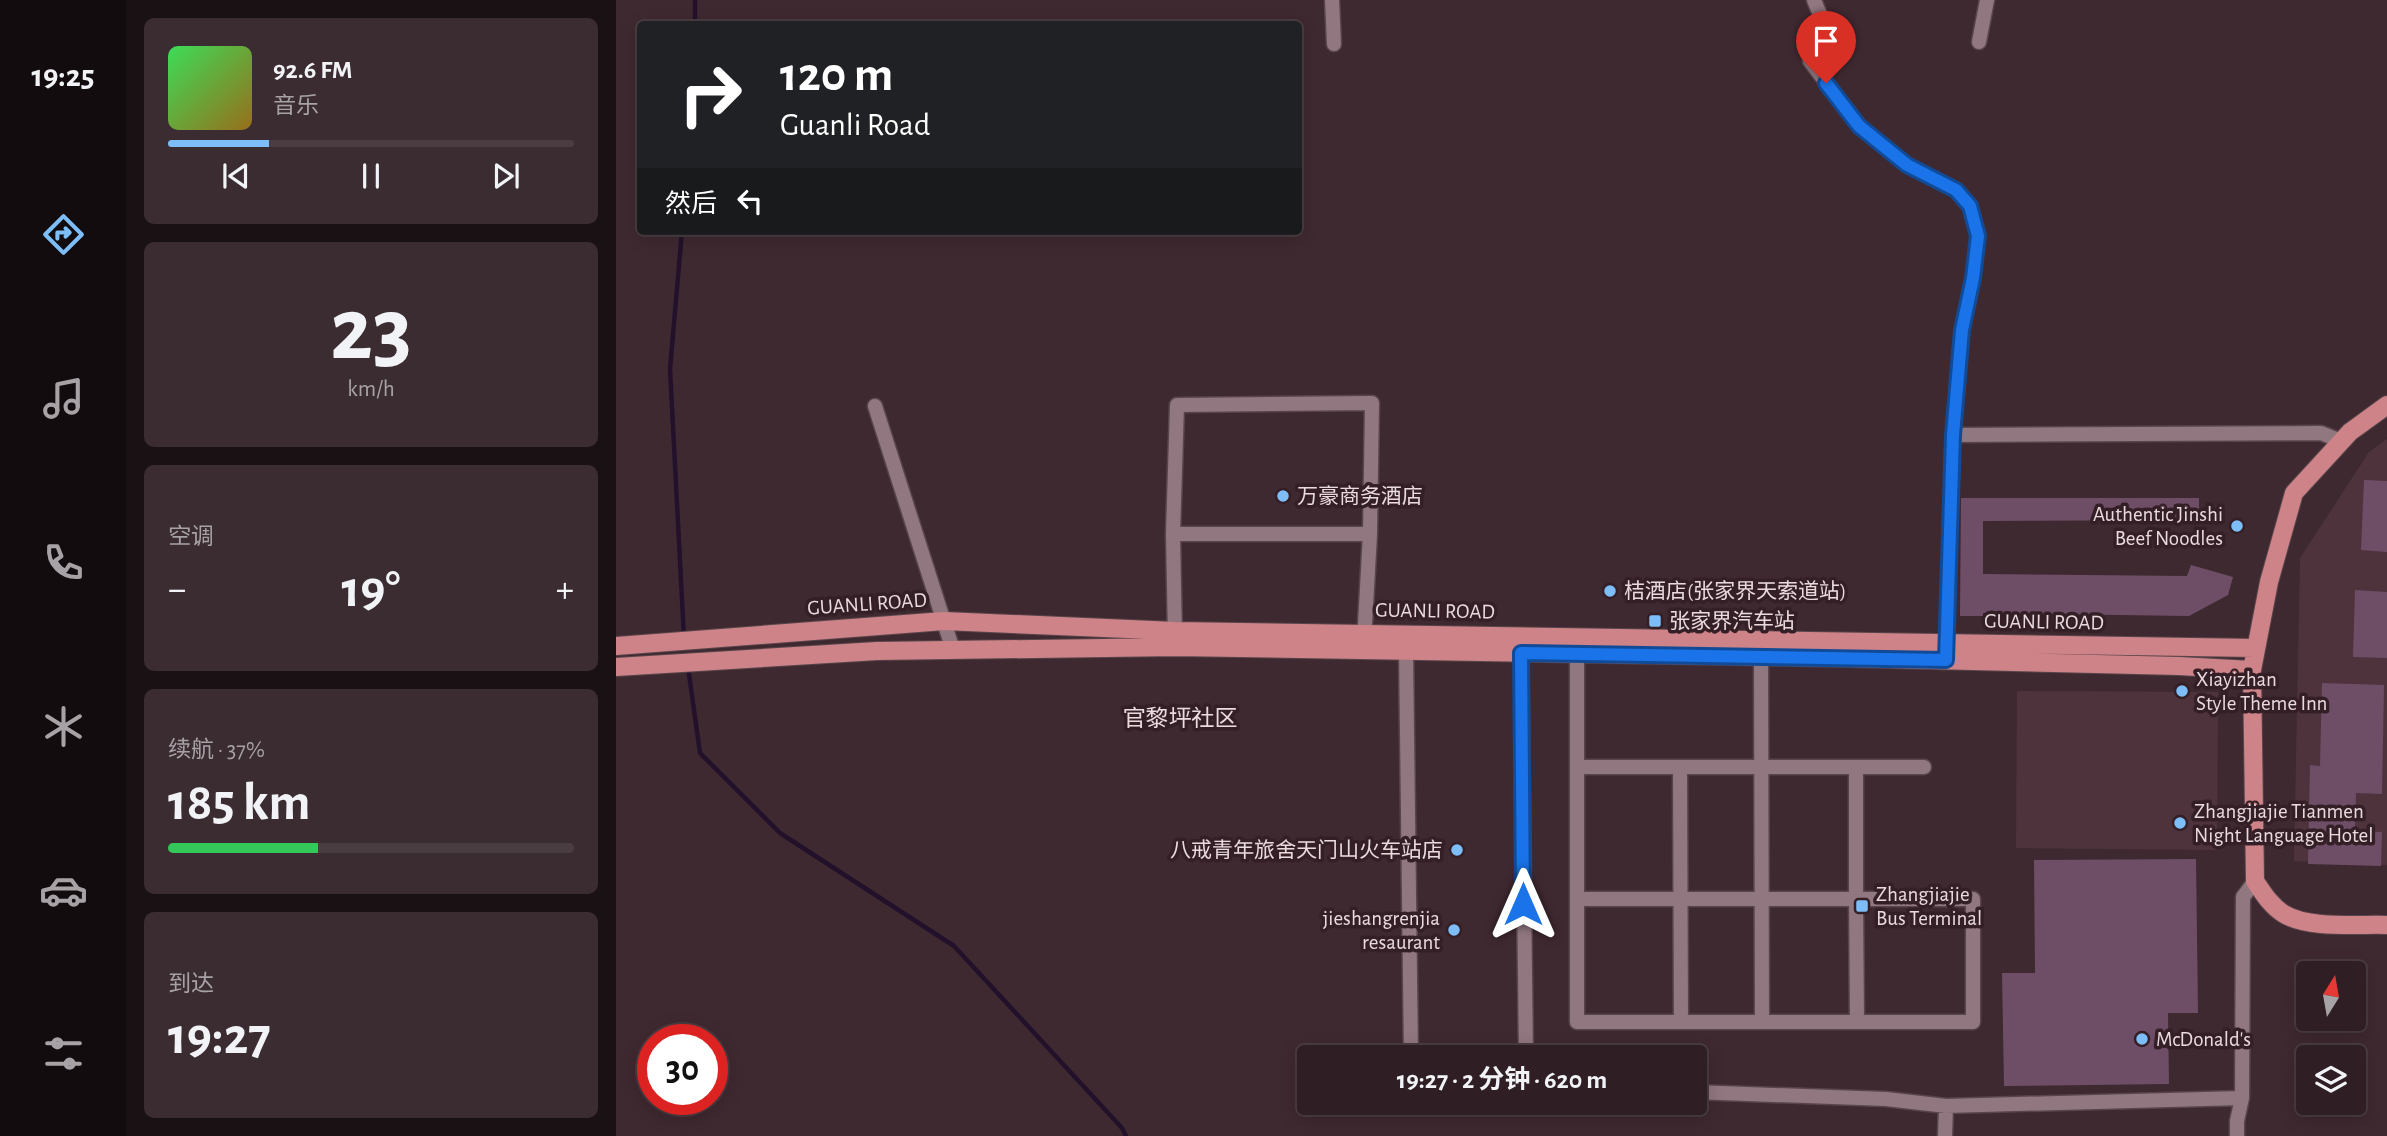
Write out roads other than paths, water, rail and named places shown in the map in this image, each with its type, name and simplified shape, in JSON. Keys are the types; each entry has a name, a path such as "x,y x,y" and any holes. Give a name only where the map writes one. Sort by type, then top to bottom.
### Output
{"main road":[{"path":"2387,405 2350,432 2294,493 2269,582 2252,670 2255,881 2269,902 2284,915 2306,922 2387,925"},
{"name":"GUANLI ROAD","path":"616,646 944,621 1175,639 1946,652 2252,670"},
{"name":"GUANLI ROAD","path":"616,667 877,651 1175,639"},
{"name":"GUANLI ROAD","path":"1364,642 1406,651 1521,644 1577,654 1761,657 2255,648"}],"street":[{"path":"1332,0 1334,44"},
{"path":"1815,0 1826,29 1810,61 1859,126 1907,165 1956,190 1970,206 1978,236 1973,278 1962,330 1953,435 1946,652"},
{"path":"1979,42 1987,0"},
{"path":"1175,639 1173,534 1177,405 1372,403 1370,534 1364,642"},
{"path":"875,406 953,650"},
{"path":"1953,435 2321,433 2341,441"},
{"path":"1173,534 1370,534"},
{"path":"1521,644 1526,1045"},
{"path":"1406,651 1411,1045"},
{"path":"1577,654 1577,767 1577,899 1577,1022 1973,1022 1973,899 1577,899"},
{"path":"1761,657 1762,1022"},
{"path":"1577,767 1924,767"},
{"path":"1680,767 1681,1022"},
{"path":"1856,767 1857,1022"},
{"path":"2237,1136 2242,1098 2243,897 2255,881"},
{"path":"1707,1092 1886,1099 1946,1106 2242,1098"},
{"path":"1945,1136 1946,1106"}],"waterway":[{"path":"695,0 695,21"},
{"path":"682,235 670,369 684,638"},
{"path":"688,667 700,753 780,833 954,946 1122,1128 1126,1136"}],"place":[{"name":"万豪商务酒店","path":"1283,496"},
{"name":"Authentic Jinshi Beef Noodles","path":"2237,526"},
{"name":"桔酒店(张家界天索道站)","path":"1610,591"},
{"name":"张家界汽车站","path":"1655,621"},
{"name":"Xiayizhan Style Theme Inn","path":"2182,691"},
{"name":"Zhangjiajie Tianmen Night Language Hotel","path":"2180,823"},
{"name":"八戒青年旅舍天门山火车站店","path":"1457,850"},
{"name":"Zhangjiajie Bus Terminal","path":"1862,906"},
{"name":"jieshangrenjia resaurant","path":"1454,930"},
{"name":"McDonald's","path":"2142,1039"}],"district":[{"name":"官黎坪社区","path":"1180,719"}]}
